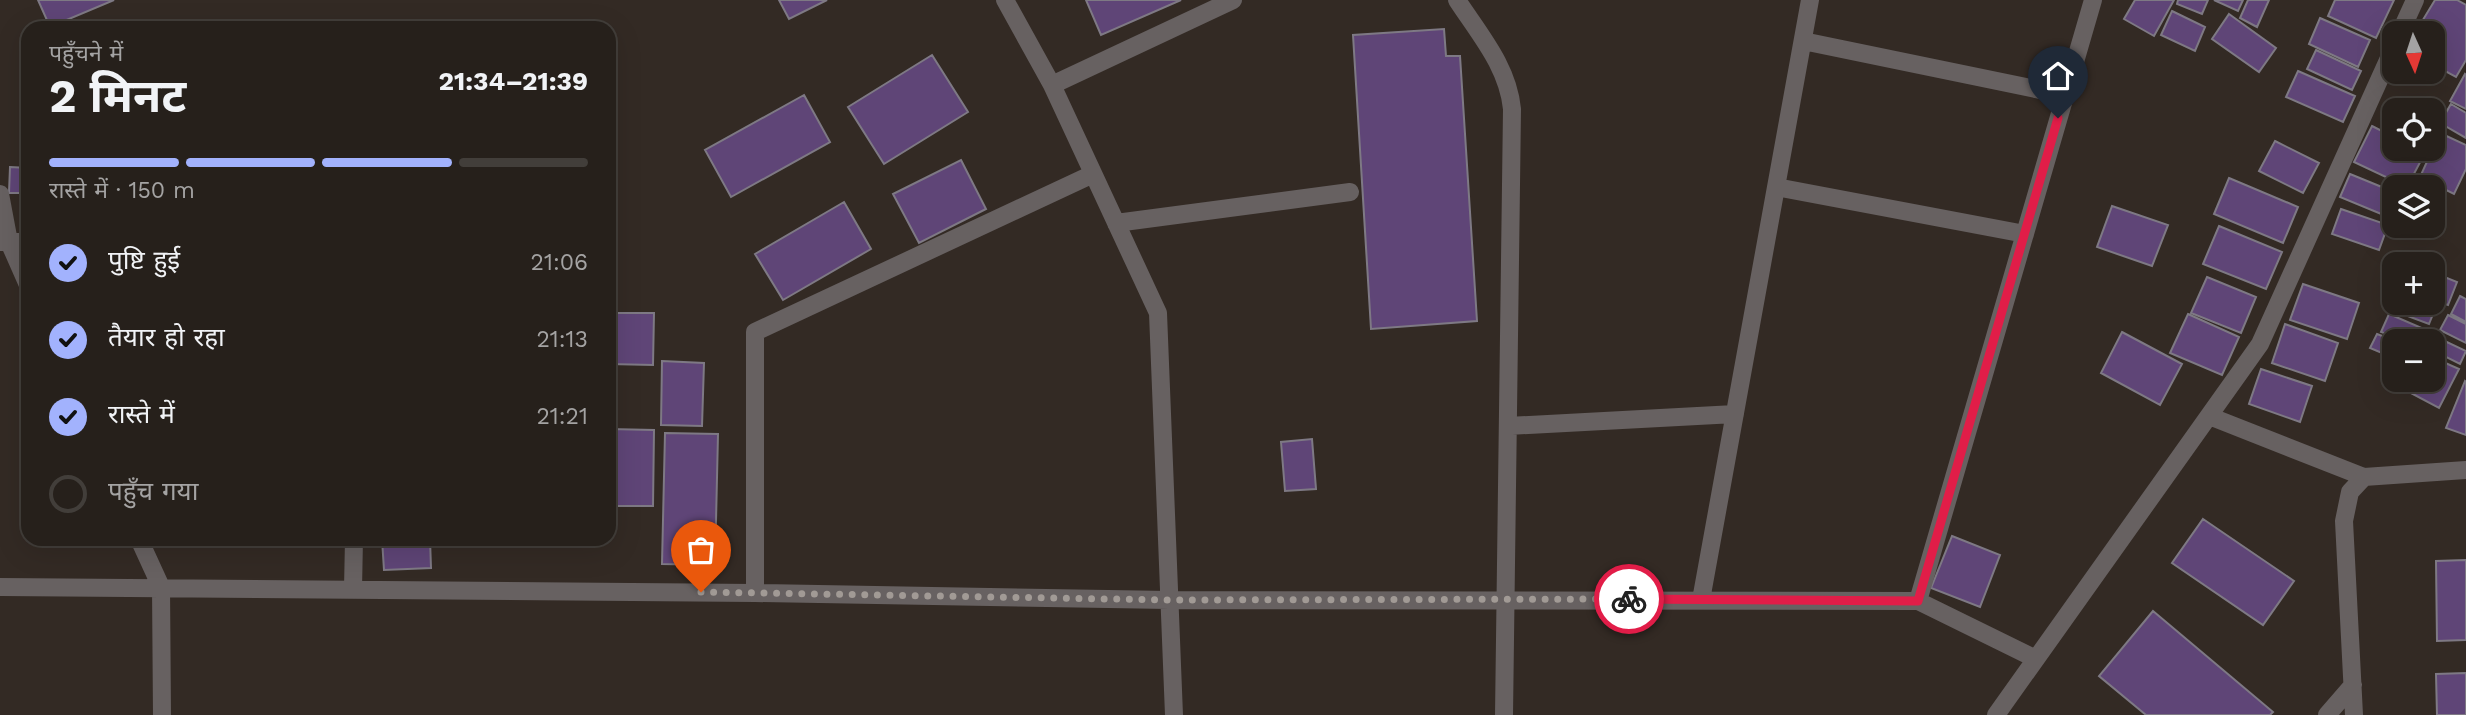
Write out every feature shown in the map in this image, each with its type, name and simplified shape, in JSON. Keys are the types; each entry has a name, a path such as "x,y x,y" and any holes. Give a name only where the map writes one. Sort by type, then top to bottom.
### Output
{"street":[{"path":"1005,0 1052,85 1158,313 1174,715"},
{"path":"1052,85 1233,0"},
{"path":"1457,0 1500,65 1510,93 1504,715"},
{"path":"1701,600 1810,0"},
{"path":"1918,601 2093,0"},
{"path":"2405,21 2415,0"},
{"path":"1803,41 2065,95"},
{"path":"1996,715 2260,344 2382,74"},
{"path":"755,593 755,332 1093,174"},
{"path":"1776,187 2025,233"},
{"path":"1116,223 1350,192"},
{"path":"0,194 4,242 21,272"},
{"path":"1508,426 1735,414"},
{"path":"2209,416 2364,477 2466,470"},
{"path":"2354,715 2344,521 2350,492 2364,477"},
{"path":"142,546 160,587 162,715"},
{"path":"354,546 354,589"},
{"path":"0,587 755,593 1169,600 1506,598 1918,601 2036,659"},
{"path":"2327,715 2353,685"}],"building":[{"path":"38,0 114,0 64,21 47,21"},
{"path":"779,0 827,0 789,19"},
{"path":"1086,0 1181,0 1101,35"},
{"path":"2135,0 2174,0 2154,36 2124,19"},
{"path":"2178,0 2208,0 2202,14 2177,4"},
{"path":"2214,0 2243,0 2238,11"},
{"path":"2248,0 2269,0 2257,27 2240,18"},
{"path":"2335,0 2394,0 2376,38 2328,16"},
{"path":"2435,0 2457,0 2466,5 2466,60 2456,77 2445,71 2445,21 2422,21"},
{"path":"2172,11 2205,27 2195,51 2161,35"},
{"path":"2229,14 2276,48 2259,72 2212,39"},
{"path":"2320,18 2370,40 2358,67 2309,44"},
{"path":"1444,29 1446,56 1460,56 1477,321 1371,329 1353,35"},
{"path":"2316,50 2361,71 2352,90 2307,69"},
{"path":"932,55 968,112 884,164 848,107"},
{"path":"2298,71 2355,96 2343,122 2286,97"},
{"path":"2466,75 2466,109 2450,101"},
{"path":"804,95 830,142 731,197 705,150"},
{"path":"2451,104 2466,113 2466,138 2445,126 2445,114"},
{"path":"2372,126 2382,131 2382,161 2421,161 2413,175 2382,175 2354,162"},
{"path":"2445,135 2466,145 2466,169 2454,194 2445,190 2445,175 2421,175 2427,161 2445,161"},
{"path":"2275,141 2319,163 2303,193 2259,171"},
{"path":"961,160 986,209 919,243 893,194"},
{"path":"10,167 21,168 21,193 9,193"},
{"path":"2350,174 2382,187 2382,214 2340,197"},
{"path":"2229,178 2298,207 2283,243 2214,214"},
{"path":"844,202 871,249 783,300 755,254"},
{"path":"2112,206 2168,225 2152,266 2097,247"},
{"path":"2341,209 2382,223 2383,238 2379,250 2332,234"},
{"path":"2219,226 2282,252 2266,289 2203,264"},
{"path":"2207,277 2256,297 2241,333 2191,313"},
{"path":"2445,277 2457,282 2448,305 2445,304"},
{"path":"2303,284 2359,303 2347,339 2290,320"},
{"path":"2460,296 2466,299 2466,322 2451,314"},
{"path":"616,313 654,313 653,365 616,364"},
{"path":"2188,314 2239,337 2222,375 2170,353"},
{"path":"2389,315 2391,315 2424,329 2382,329"},
{"path":"2405,315 2433,315 2429,324"},
{"path":"2448,315 2466,324 2466,343 2445,332 2445,329 2441,329"},
{"path":"2285,324 2338,343 2325,381 2272,363"},
{"path":"2122,332 2182,364 2160,405 2101,373"},
{"path":"2377,334 2382,336 2382,353 2370,348"},
{"path":"2445,341 2466,351 2460,364 2445,356"},
{"path":"662,361 704,363 702,426 661,425"},
{"path":"2445,363 2459,369 2439,408 2409,392 2445,392"},
{"path":"2261,369 2312,386 2300,422 2249,404"},
{"path":"2466,382 2466,435 2446,428"},
{"path":"616,429 654,430 653,506 616,506"},
{"path":"665,433 718,434 715,565 662,564"},
{"path":"1312,439 1316,489 1285,491 1281,442"},
{"path":"2203,519 2294,581 2263,625 2172,563"},
{"path":"1952,536 2000,555 1980,607 1931,588"},
{"path":"382,546 430,546 431,568 384,570"},
{"path":"2466,560 2466,640 2437,641 2436,561"},
{"path":"2153,611 2273,712 2270,715 2146,715 2099,676"},
{"path":"2466,673 2466,715 2437,715 2436,674"}],"way so far":[{"path":"701,592 1169,600 1629,599"}],"route":[{"path":"1629,599 1918,601 2058,118"}]}
